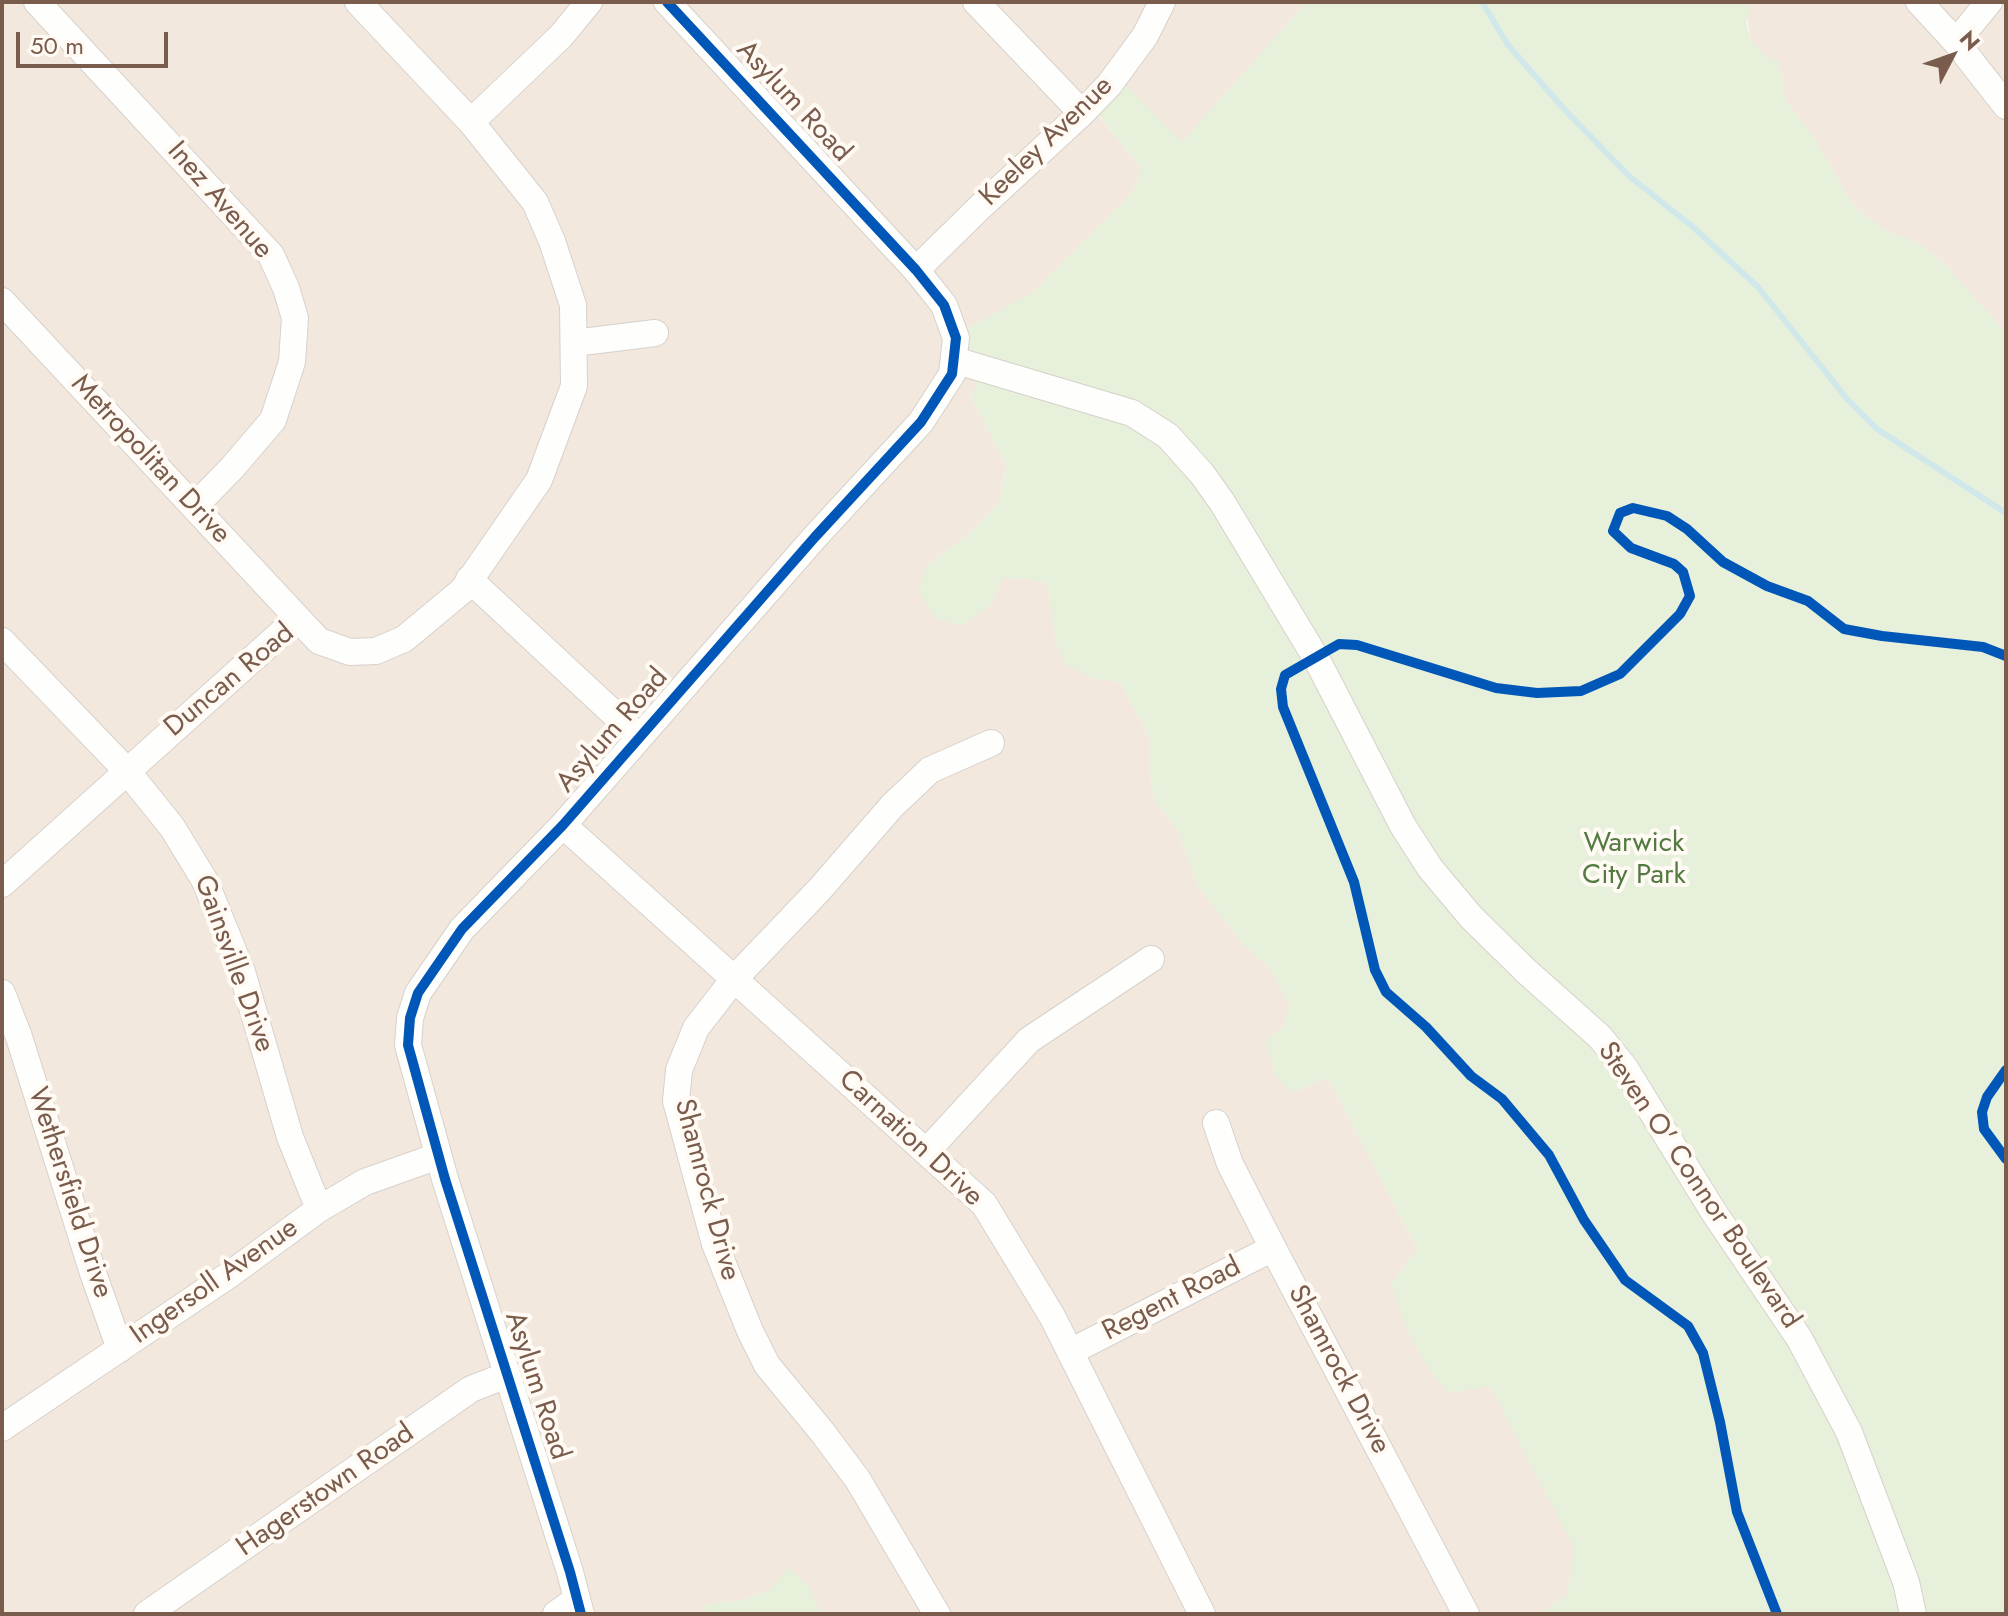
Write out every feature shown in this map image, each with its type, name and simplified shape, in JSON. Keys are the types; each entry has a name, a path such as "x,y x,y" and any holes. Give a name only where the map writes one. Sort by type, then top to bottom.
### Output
{"street":[{"name":"Inez Avenue","path":"37,2 271,255 286,288 295,318 292,362 273,420 194,507"},
{"name":"Duncan Road","path":"2,884 297,619 319,641 350,652 376,651 404,639 463,590 539,480 574,386 573,305 552,241 535,202 471,122 358,2"},
{"path":"471,122 561,36 589,2"},
{"name":"Asylum Road","path":"571,1609 570,1572 438,1156 408,1045 410,1018 418,993 462,929 563,825 921,422 952,374 956,338 944,305 916,270 667,2"},
{"path":"976,2 1082,113"},
{"name":"Keeley Avenue","path":"916,270 1109,85 1145,36 1162,2"},
{"path":"1919,2 1956,42 2006,106"},
{"path":"1956,42 1989,2"},
{"name":"Metropolitan Drive","path":"2,301 297,619"},
{"path":"574,343 655,333"},
{"name":"Steven O' Connor Boulevard","path":"954,360 1132,413 1168,436 1202,474 1316,658 1403,826 1430,868 1471,917 1600,1037 1625,1068 1713,1211 1799,1338 1849,1432 1906,1582 1913,1614"},
{"path":"469,579 639,737"},
{"name":"Gainsville Drive","path":"2,641 126,770 186,846 213,896 242,972 290,1137 319,1209"},
{"name":"Shamrock Drive","path":"937,1614 858,1480 767,1365 715,1244 676,1101 679,1070 696,1028 734,979 820,889 892,806 930,770 991,743"},
{"name":"Carnation Drive","path":"563,825 984,1204 1052,1316 1202,1614"},
{"path":"927,1151 1029,1040 1151,959"},
{"name":"Wethersfield Drive","path":"2,993 120,1349"},
{"name":"Shamrock Drive","path":"1216,1123 1230,1164 1466,1614"},
{"name":"Ingersoll Avenue","path":"2,1428 319,1209 365,1182 438,1156"},
{"name":"Regent Road","path":"1070,1352 1273,1248"},
{"name":"Hagerstown Road","path":"147,1614 471,1389 507,1375"}],"shaded area":[{"path":"2,2 1307,2 1182,142 1092,108 1139,165 1139,177 1133,192 1032,294 958,333 986,370 970,396 1006,464 1000,502 970,533 926,566 990,606 1003,578 1048,583 1056,643 1091,678 1120,682 1150,738 1149,767 1154,800 1178,831 1198,886 1242,943 1270,968 1290,1006 1283,1028 1291,1093 1328,1078 1417,1248 1391,1285 1490,1386 1575,1548 1567,1595 1539,1614 1512,1611 1506,1614 816,1614 819,1609 768,1591 742,1600 705,1605 707,1614 2,1614"},
{"path":"1745,2 2006,2 2006,333 1945,264 1918,243 1884,230 1855,208 1812,135 1785,100 1779,62 1767,57 1751,41"}],"green space":[{"name":"Warwick City Park","path":"1307,2 1745,2 1751,10 1746,21 1751,41 1767,57 1779,61 1785,100 1812,135 1855,208 1884,230 1918,243 1945,264 2006,333 2006,1614 1539,1614 1567,1595 1574,1548 1490,1386 1450,1393 1429,1371 1406,1327 1391,1285 1417,1248 1328,1078 1291,1093 1275,1075 1265,1041 1283,1028 1290,1006 1270,968 1242,943 1198,886 1178,831 1154,800 1149,767 1150,738 1120,682 1091,678 1065,664 1056,643 1047,583 1003,578 990,606 961,626 936,619 919,592 926,566 970,533 1000,502 1006,464 970,396 986,370 957,361 958,333 1032,293 1133,192 1139,177 1139,165 1092,107 1117,76 1182,142"},
{"path":"789,1567 809,1587 819,1610 816,1614 707,1614 704,1605 742,1600 768,1591"}],"waterway":[{"path":"1482,2 1508,45 1564,109 1629,176 1693,227 1758,287 1848,400 1877,429 2006,513"}],"cycle path":[{"path":"581,1614 445,1179 408,1045 410,1018 418,993 462,929 563,825 815,537 921,422 952,374 956,338 944,305 916,270 667,2"},
{"path":"1777,1614 1737,1512 1703,1353 1688,1326 1625,1280 1584,1220 1549,1155 1502,1099 1471,1076 1426,1027 1386,992 1375,970 1354,882 1283,707 1281,689 1285,675 1339,644 1357,645 1496,688 1537,693 1581,691 1620,674 1680,614 1690,596 1683,572 1674,564 1631,548 1613,531 1620,513 1633,508 1667,516 1687,529 1723,562 1767,586 1808,601 1844,629 1983,647 2006,656"},
{"path":"2006,1070 1987,1097 1982,1112 1984,1129 2006,1159"}]}
